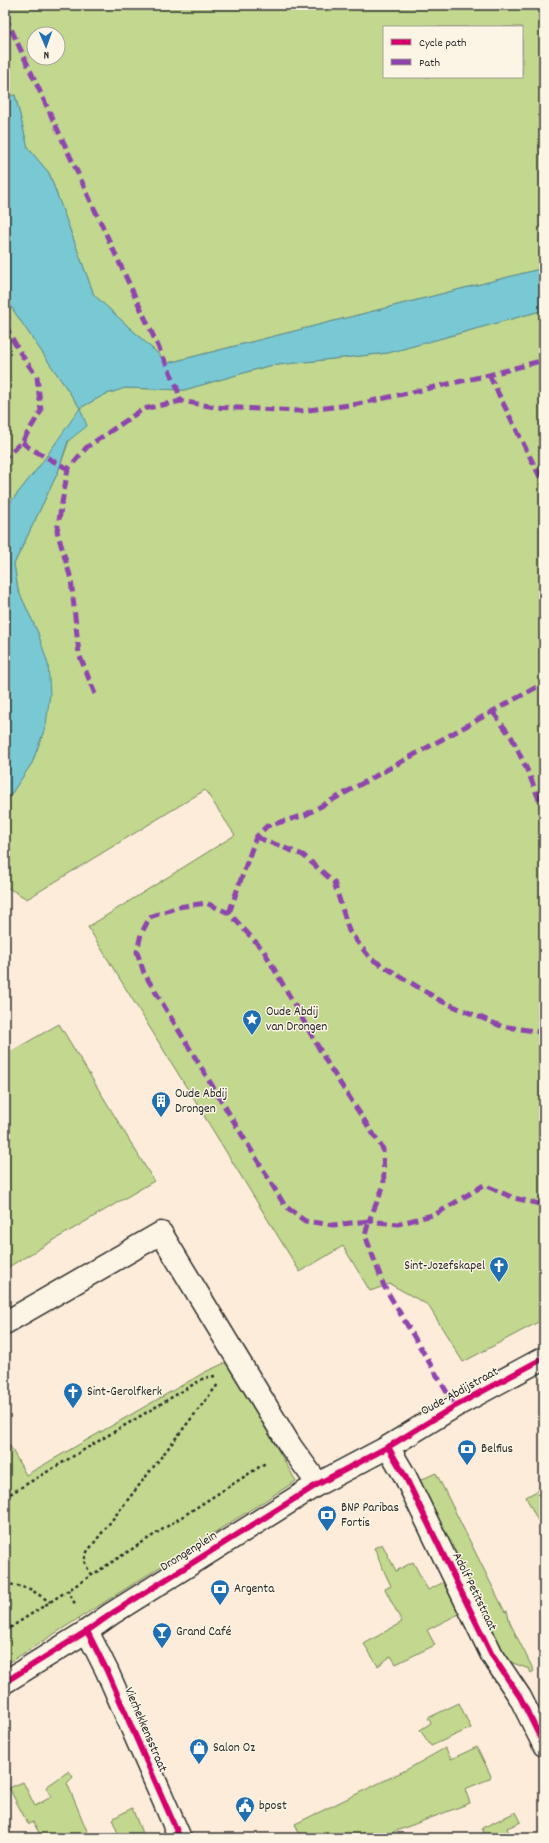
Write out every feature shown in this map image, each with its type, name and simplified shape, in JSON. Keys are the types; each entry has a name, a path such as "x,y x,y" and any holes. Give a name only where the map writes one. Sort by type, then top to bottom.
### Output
{"street":[{"path":"5,1323 161,1233 231,1366 318,1484"},
{"name":"Oude-Abdijstraat","path":"388,1447 455,1406 544,1358"},
{"name":"Drongenplein","path":"5,1682 88,1631 111,1614 318,1484 388,1447"},
{"name":"Adolf Petitstraat","path":"388,1447 405,1476 492,1655 520,1697 544,1745"},
{"name":"Vierhekkensstraat","path":"88,1631 180,1838"}],"path":[{"path":"5,1496 204,1378 231,1366"},
{"path":"92,1576 84,1561 87,1552 231,1366"},
{"path":"5,1631 291,1447"},
{"path":"5,1583 30,1589 50,1602"}],"green space":[{"path":"5,5 544,5 544,268 168,363 94,295 49,173 28,148 15,95 5,97"},
{"path":"5,298 80,408 104,395 125,388 184,390 268,366 388,353 544,310 544,1319 463,1362 428,1305 390,1284 370,1291 343,1246 300,1272 88,927 235,835 205,790 27,899 5,886 5,803 32,763 46,725 38,633 18,590 14,564 58,472 80,409 41,464 5,509"},
{"path":"59,1024 154,1181 5,1269 5,1055"},
{"path":"227,1362 296,1481 5,1665 5,1449 10,1446 26,1475 205,1372"},
{"path":"436,1473 505,1612 507,1611 510,1623 534,1671 531,1673 529,1669 505,1660 416,1482"},
{"path":"544,1487 544,1540 539,1530 542,1529 526,1497"},
{"path":"382,1544 396,1571 413,1562 428,1590 444,1582 461,1613 427,1630 435,1645 396,1664 391,1656 378,1666 364,1644 402,1622 385,1589 391,1586 374,1548"},
{"path":"459,1703 471,1728 431,1746 420,1730 431,1723 428,1718"},
{"path":"477,1747 491,1776 489,1779 465,1789 470,1803 378,1838 376,1838 374,1833 367,1835 367,1838 301,1838 295,1824 408,1769 445,1748 451,1759"},
{"path":"69,1771 73,1777 67,1783 90,1838 42,1838 33,1822 28,1824 9,1788 23,1782 35,1806 51,1797 46,1787"},
{"path":"132,1808 144,1838 120,1838 112,1819"},
{"path":"516,1812 521,1822 507,1828 511,1838 486,1838 482,1828"}],"water":[{"path":"15,95 28,148 49,173 94,295 168,363 544,268 544,310 388,353 268,366 184,390 125,388 104,395 80,408 5,298 5,97"},
{"path":"80,408 87,426 68,441 58,472 14,564 18,590 38,633 48,664 50,694 46,725 32,763 5,803 5,509 41,464"}],"marked path":[{"path":"5,16 176,385 181,401"},
{"path":"5,325 19,351 37,377 41,411 22,442 5,457"},
{"path":"95,694 79,654 71,579 57,531 68,469 87,447 143,409 181,401 215,407 300,411 358,404 489,375 544,360"},
{"path":"489,375 544,485"},
{"path":"22,442 28,447 68,469"},
{"path":"229,913 256,837 267,826 305,815 544,683"},
{"path":"493,712 512,738 529,774 544,812"},
{"path":"256,837 303,855 334,882 349,931 370,958 441,1001 501,1026 541,1032"},
{"path":"455,1406 384,1286 365,1235 369,1221 333,1225 305,1221 285,1206 144,973 137,952 141,934 150,917 178,907 206,903 229,913 264,951 329,1066 383,1149 384,1185 369,1221 398,1224 436,1214 484,1185 514,1198 544,1205"},
{"path":"544,965 540,1019 544,1078"}],"cycle path":[{"path":"5,1682 318,1484 388,1447 455,1406 544,1358"},
{"path":"388,1447 405,1476 492,1655 520,1697 544,1745"},
{"path":"87,1631 107,1671 180,1838"}],"place":[{"name":"Oude Abdij van Drongen","path":"252,1036"},
{"name":"Oude Abdij Drongen","path":"161,1118"},
{"name":"Sint-Jozefskapel","path":"499,1283"},
{"name":"Sint-Gerolfkerk","path":"73,1409"},
{"name":"Belfius","path":"467,1466"},
{"name":"BNP Paribas Fortis","path":"327,1532"},
{"name":"Argenta","path":"220,1606"},
{"name":"Grand Café","path":"162,1649"},
{"name":"Salon Oz","path":"199,1765"},
{"name":"bpost","path":"245,1823"}]}
